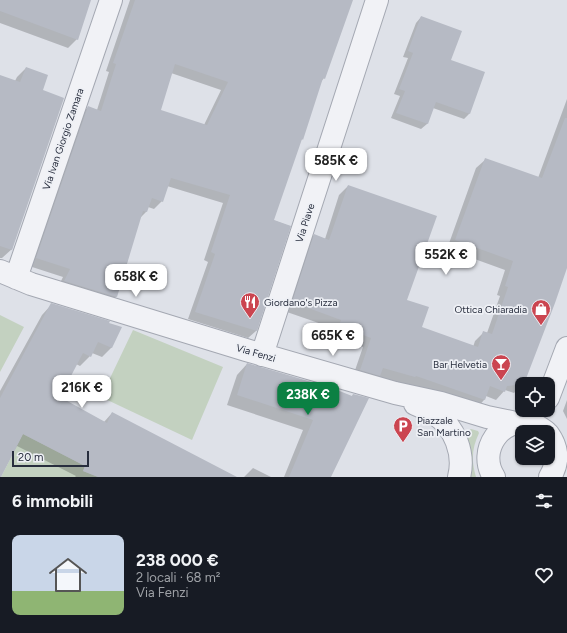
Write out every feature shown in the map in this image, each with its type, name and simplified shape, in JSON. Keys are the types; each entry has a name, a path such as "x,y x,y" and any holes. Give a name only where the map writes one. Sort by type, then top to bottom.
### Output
{"street":[{"name":"Via Ivan Giorgio Zamara","path":"8,274 111,0"},
{"name":"Via Piave","path":"262,354 377,0"},
{"name":"Via Fenzi","path":"8,274 31,284 395,393 441,403 487,417 535,425"},
{"path":"555,380 567,348"},
{"path":"395,393 436,414 446,424 455,438 460,450 461,462 459,477"},
{"path":"494,477 489,465 488,454 491,443 497,434 503,429 520,423 530,417"},
{"path":"550,477 556,465 557,456 555,445"},
{"path":"559,477 567,474"}],"green space":[{"path":"0,315 24,327 0,372"},
{"path":"133,330 223,367 192,440 101,397"},
{"path":"471,429 478,431 479,433 473,454 473,465 476,477 471,477 472,463 467,436 468,431"},
{"path":"23,434 85,466 83,471 98,477 1,477"}],"building":[{"path":"0,0 91,0 78,40 0,11"},
{"path":"135,0 353,0 325,79 323,78 303,140 302,139 274,220 291,226 257,331 195,312 215,254 211,252 230,195 171,178 163,202 152,198 147,212 143,211 117,297 64,281 70,269 36,258 88,106 101,111 116,64 113,63","holes":["175,64 228,82 207,125 161,110"]},
{"path":"421,16 462,31 451,60 485,72 470,114 436,102 428,124 396,113 405,91 399,89 413,53 408,51"},
{"path":"26,67 48,75 43,90 64,98 12,250 0,246 0,75 20,82"},
{"path":"565,118 567,118 567,268 527,377 515,377 515,385 507,386 505,392 490,386 485,400 416,376 415,377 383,368 380,376 360,370 371,338 339,326 341,320 292,302 314,234 329,240 348,185 437,216 407,300 429,307 422,327 478,347 483,331 492,334 508,287 505,286 513,261 455,240 485,158 542,178"},
{"path":"51,303 110,321 109,323 122,327 112,348 98,342 91,357 83,353 60,397 107,423 112,412 237,477 98,477 83,471 85,466 23,434 0,477 0,398"},
{"path":"247,363 332,388 352,396 353,394 369,398 331,477 289,477 313,420 237,395"}],"place":[{"name":"Giordano's Pizza","path":"250,319"},
{"name":"Ottica Chiaradia","path":"541,326"},
{"name":"Bar Helvetia","path":"501,381"},
{"name":"Piazzale San Martino","path":"403,443"}]}
